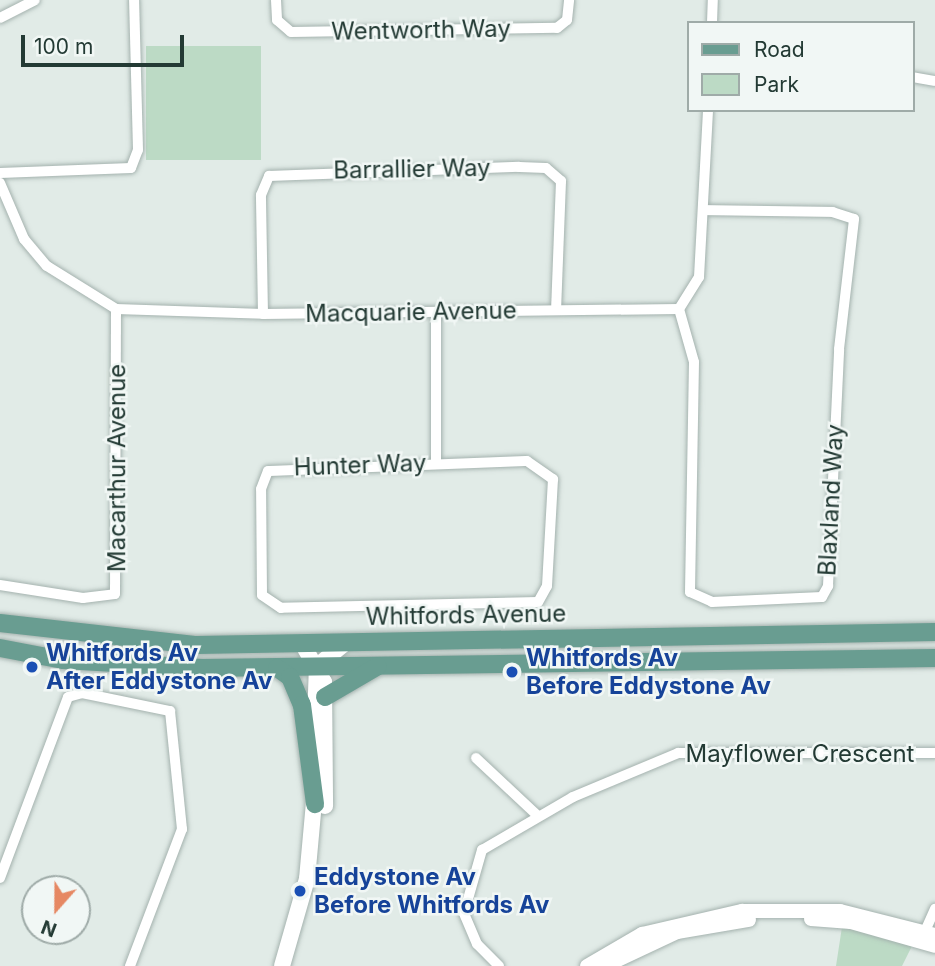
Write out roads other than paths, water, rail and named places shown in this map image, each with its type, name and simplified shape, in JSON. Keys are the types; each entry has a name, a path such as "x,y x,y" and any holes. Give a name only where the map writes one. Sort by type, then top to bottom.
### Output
{"main road":[{"name":"Whitfords Avenue","path":"0,623 169,645 933,631"},
{"path":"319,666 353,641"},
{"path":"294,966 323,829 325,697 319,666 302,643"},
{"name":"Whitfords Avenue","path":"0,648 129,666 277,668 930,656"},
{"path":"325,697 381,664"},
{"path":"282,966 307,879 315,804 319,666"},
{"path":"277,668 290,677 302,705 315,804"}],"street":[{"path":"0,18 35,0"},
{"path":"0,173 131,168 138,150 134,0"},
{"name":"Wentworth Way","path":"276,0 276,20 292,32 557,28 566,20 569,0"},
{"path":"712,21 713,0"},
{"path":"914,77 935,81"},
{"path":"679,309 699,277 708,112"},
{"name":"Barrallier Way","path":"262,314 261,195 269,176 505,167 546,168 561,181 556,310"},
{"name":"Macquarie Avenue","path":"0,183 24,239 47,266 116,309 262,314 679,309"},
{"name":"Blaxland Way","path":"679,309 694,362 690,592 712,602 822,597 828,586 839,349 854,219 833,212 704,210"},
{"name":"Macarthur Avenue","path":"0,585 83,598 115,594 116,309"},
{"path":"436,313 436,463"},
{"name":"Hunter Way","path":"527,461 545,468 553,479 547,586 538,602 291,608 262,595 261,489 268,471 436,463 527,461"},
{"path":"0,878 68,698 82,693 170,711 182,829 130,966"},
{"name":"Mayflower Crescent","path":"499,966 477,944 464,913 473,874 482,850 537,816 678,753 935,753"},
{"path":"475,758 537,816"},
{"path":"927,935 935,909"},
{"path":"587,966 642,934 718,914 840,911 927,935 935,946"},
{"path":"605,966 677,932 753,919 851,922 927,935"}],"place":[{"name":"Whitfords Av After Eddystone Av","path":"32,667"},
{"name":"Whitfords Av Before Eddystone Av","path":"512,672"},
{"name":"Eddystone Av Before Whitfords Av","path":"300,891"}]}
